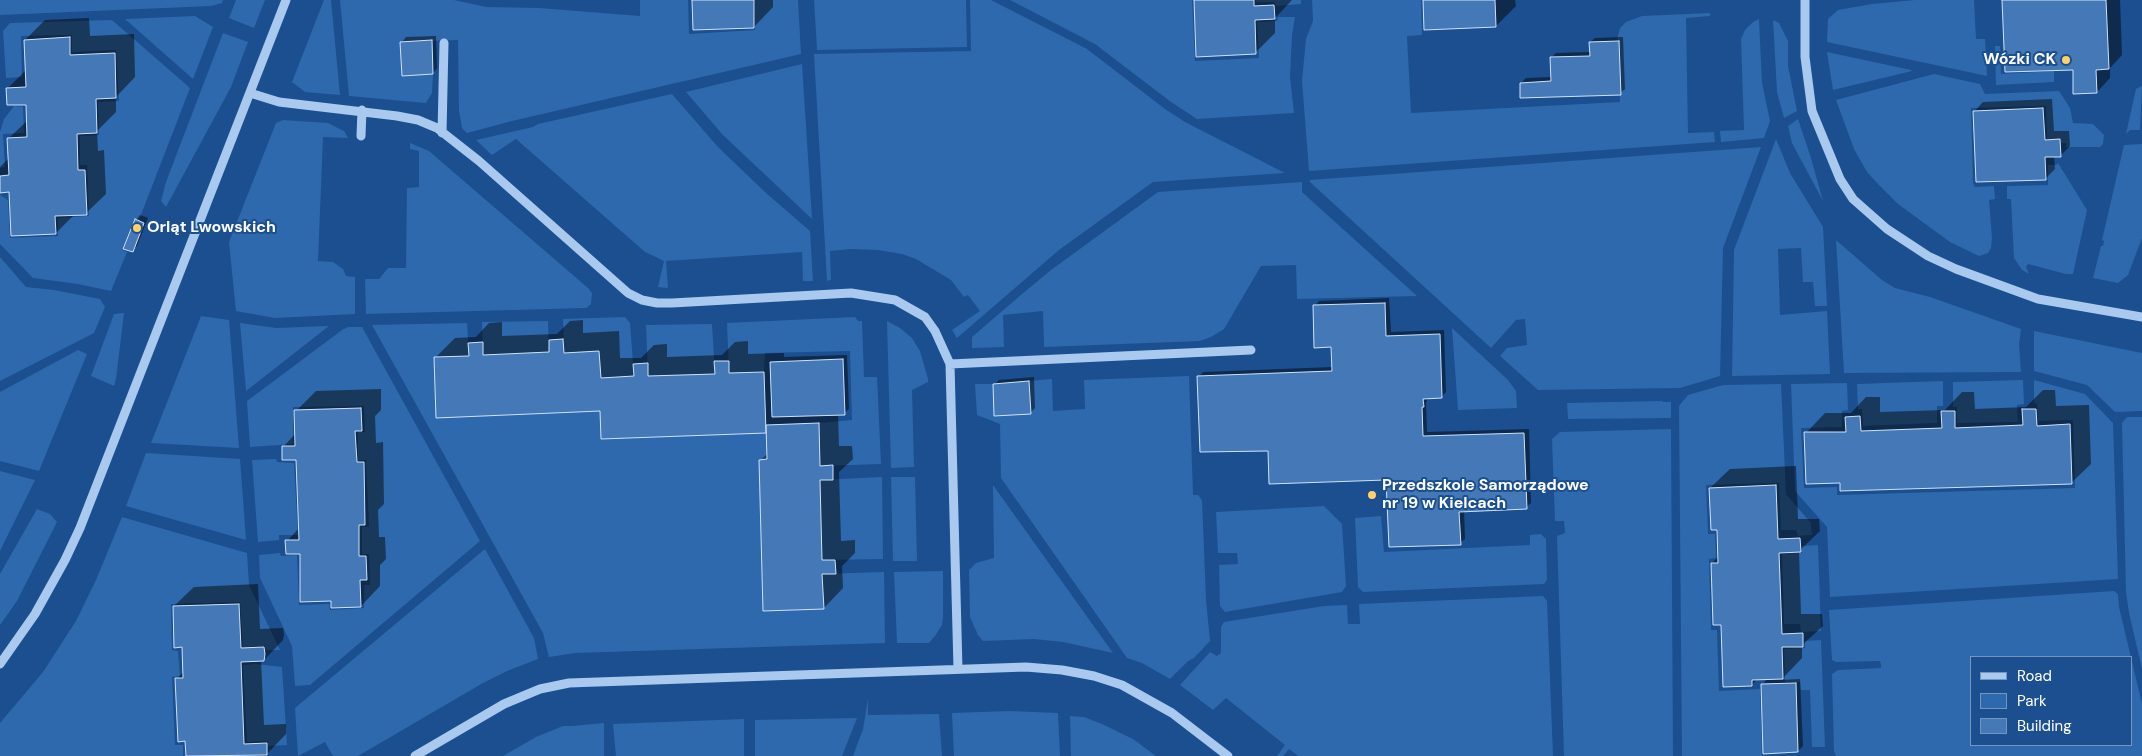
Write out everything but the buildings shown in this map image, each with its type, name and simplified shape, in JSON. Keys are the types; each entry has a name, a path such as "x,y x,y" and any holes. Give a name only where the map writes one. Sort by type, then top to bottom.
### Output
{"street":[{"path":"0,664 34,614 65,560 80,528 286,0"},
{"path":"1805,0 1805,57 1812,111 1840,179 1853,199 1887,229 1928,256 1956,269 2038,298 2142,317"},
{"path":"442,133 444,43"},
{"path":"250,93 279,102 362,110 418,120 442,133 479,162 628,293 642,300 672,303 851,293 876,295 895,300 925,317 935,331 950,364 958,669"},
{"path":"361,136 362,110"},
{"path":"950,364 1251,350"},
{"path":"415,756 504,704 540,690 562,685 1026,667 1062,670 1094,676 1122,685 1172,713 1228,756"}],"green space":[{"path":"0,0 223,0 222,3 211,6 0,15"},
{"path":"236,0 265,0 254,28 229,18"},
{"path":"324,0 331,0 340,95 305,92 292,82"},
{"path":"340,0 454,0 486,7 539,8 640,16 640,0 688,0 689,34 755,30 755,0 798,0 801,54 467,133 462,128 459,111 458,40 401,42 402,76 433,74 432,93 426,103 349,96"},
{"path":"814,0 966,0 967,47 817,50"},
{"path":"970,0 991,0 1087,49 1165,109 1185,122 1285,173 1153,182 1059,250 957,338 952,330 980,311 968,295 964,297 951,280 916,259 902,254 878,250 851,249 830,251 831,280 827,281 814,54 971,51"},
{"path":"1010,0 1192,0 1195,61 1259,58 1257,22 1277,21 1278,17 1295,17 1290,77 1294,113 1197,119 1171,102 1095,44"},
{"path":"1256,0 1301,0 1301,4 1276,6 1274,2 1256,2"},
{"path":"1312,0 1421,0 1422,35 1407,36 1411,113 1620,102 1617,40 1620,28 1626,22 1642,16 1710,13 1710,16 1686,18 1688,133 1714,132 1715,142 1309,171 1302,81 1306,39 1313,21"},
{"path":"1915,0 1974,0 1976,39 1985,39 1987,76 1827,42 1828,19 1838,10 1872,4"},
{"path":"195,16 213,27 193,79 125,19"},
{"path":"1759,19 1762,83 1770,121 1764,138 1721,142 1720,131 1744,130 1741,39 1745,30"},
{"path":"112,20 190,88 139,220 134,219 122,250 127,252 111,291 33,278 0,244 0,195 8,200 10,238 58,236 58,218 89,216 87,165 80,165 80,136 99,135 98,102 119,101 116,50 72,52 72,35 21,36 22,77 6,78 3,31 10,23"},
{"path":"1773,20 1779,23 1788,41 1788,66 1797,111 1784,118 1777,92"},
{"path":"223,33 248,42 231,87 166,207 161,201 166,182"},
{"path":"1995,46 2000,46 2001,74 2054,71 2054,82 1996,85"},
{"path":"1827,52 1911,70 1912,71 1833,90"},
{"path":"802,64 812,219 722,134 686,92"},
{"path":"1934,74 1980,84 1985,94 2059,91 2070,108 2073,123 2093,124 2104,135 2103,144 2100,147 2066,147 2066,143 2061,143 2060,139 2047,139 2046,106 1971,108 1973,183 1975,187 1994,186 1995,199 1989,200 1991,248 1988,253 1979,256 1950,242 1898,204 1877,183 1867,172 1854,149 1836,100"},
{"path":"2142,86 2140,130 2130,130 2126,134 2136,89"},
{"path":"672,94 718,147 766,193 810,231 813,281 803,281 802,252 666,261 668,288 658,287 664,261 645,252 516,139 492,155 476,140"},
{"path":"14,106 23,107 24,133 3,134 5,167 0,168 0,132 4,119"},
{"path":"1798,119 1823,201 1792,143 1788,126"},
{"path":"283,120 328,123 344,131 348,138 323,137 318,261 333,262 343,269 346,276 355,277 355,314 275,318 236,311 229,242 276,123"},
{"path":"1776,139 1790,173 1823,227 1827,306 1815,306 1813,282 1803,282 1801,248 1778,249 1780,315 1827,311 1830,374 1732,376 1734,250"},
{"path":"410,143 429,151 588,288 592,293 591,304 586,308 366,314 365,279 379,279 388,268 406,268 407,188 419,187 419,151 410,149"},
{"path":"2142,144 2142,238 2128,275 2118,283 2093,278 2101,246 2103,246 2104,241 2102,240 2124,145"},
{"path":"1761,147 1723,248 1720,376 1680,388 1538,390 1500,356 1507,348 1527,345 1525,319 1516,320 1491,348 1310,182 1310,180"},
{"path":"2058,163 2087,210 2073,274 2066,274 2028,264 2026,267 2029,274 2022,270 2014,258 2011,199 2007,199 2007,186 2048,185 2048,165 2056,165"},
{"path":"1302,182 1302,192 1417,296 1297,299 1296,265 1261,266 1224,329 1200,341 1044,347 1043,311 1003,315 1004,347 972,348 972,337 1022,294 1051,270 1158,192"},
{"path":"1836,240 1882,280 1895,288 1930,297 2021,329 2019,344 2021,372 1844,373"},
{"path":"0,257 26,287 54,290 100,299 105,307 94,333 0,381"},
{"path":"124,313 114,386 91,376 114,314"},
{"path":"201,316 229,320 239,448 151,443"},
{"path":"625,317 630,323 634,376 601,378 599,351 564,353 563,319"},
{"path":"855,317 858,321 862,321 864,377 877,377 881,464 820,466 819,423 852,420 850,351 765,353 764,372 729,373 727,323"},
{"path":"548,321 549,352 483,355 482,322"},
{"path":"887,321 900,328 912,338 920,351 928,379 928,382 912,390 914,467 891,468"},
{"path":"240,323 276,328 329,326 246,391"},
{"path":"467,323 469,356 434,357 436,418 600,411 601,439 766,433 767,459 759,460 763,611 824,609 822,574 884,572 885,643 575,653 549,657 543,633 372,325"},
{"path":"712,324 715,374 648,376 646,325"},
{"path":"348,327 362,327 480,541 310,685 295,686 292,646 260,578 259,555 280,553 281,556 297,555 299,605 329,604 330,610 364,608 364,585 370,585 369,554 362,554 362,527 369,527 366,460 358,460 358,432 365,432 364,406 293,407 293,444 250,447 247,401"},
{"path":"1452,328 1508,380 1516,391 1517,408 1458,410"},
{"path":"2034,331 2142,353 2142,411 2115,412 2087,385 2034,371"},
{"path":"78,350 87,354 39,471 0,461 0,392"},
{"path":"1189,376 1193,495 1198,495 1202,500 1206,600 1210,641 1170,679 1142,663 1127,658 1001,478 1000,424 977,415 975,384 993,384 994,415 1031,414 1029,381 1052,379 1053,411 1085,409 1084,380"},
{"path":"2023,380 2024,404 2017,405 2018,422 1957,423 1957,407 1953,407 1953,382"},
{"path":"2034,380 2085,394 2113,423 2118,579 1830,597 1827,527 1795,491 1791,384 1847,383 1848,410 1842,411 1842,427 1801,428 1804,488 1837,487 1837,495 2075,488 2073,420 2038,421 2037,404 2034,403"},
{"path":"1943,381 1943,406 1937,406 1937,423 1863,426 1862,409 1858,409 1857,384"},
{"path":"1781,384 1786,494 1811,523 1812,535 1798,536 1796,530 1781,530 1779,483 1706,485 1708,534 1715,534 1716,558 1709,559 1711,630 1717,630 1719,691 1760,689 1762,756 1682,756 1679,406 1688,395 1723,385"},
{"path":"1671,402 1671,418 1568,419 1567,403"},
{"path":"2127,417 2142,417 2142,669 2126,592 2122,423"},
{"path":"1671,429 1673,756 1564,756 1557,536 1565,533 1564,521 1555,521 1552,439 1560,432"},
{"path":"146,453 240,459 246,540 126,506"},
{"path":"276,459 277,462 294,463 298,535 279,535 279,540 258,542 252,460"},
{"path":"0,471 35,480 0,551"},
{"path":"882,477 883,559 822,560 820,480"},
{"path":"891,477 915,477 917,561 893,561"},
{"path":"993,485 1113,653 1063,642 1034,639 983,641 978,635 970,617 969,570 976,563 994,558"},
{"path":"1324,506 1342,524 1346,586 1342,592 1225,612 1220,606 1219,565 1238,564 1237,553 1218,553 1216,512"},
{"path":"37,509 50,514 57,522 17,601 0,625 0,574"},
{"path":"1381,516 1384,552 1530,545 1530,535 1541,534 1546,539 1547,580 1544,584 1363,592 1358,587 1355,518"},
{"path":"122,517 247,553 249,585 280,650 266,650 265,646 243,647 240,602 171,604 172,650 178,651 180,676 172,677 175,745 183,745 183,756 0,756 0,723 43,672 76,621 96,580"},
{"path":"1818,545 1821,631 1801,632 1800,624 1784,624 1782,554 1802,553 1802,546"},
{"path":"485,549 534,638 538,659 483,683 358,756 333,756 325,742 298,756 295,708"},
{"path":"943,571 943,617 942,625 935,636 929,643 897,643 894,572"},
{"path":"2114,591 2118,594 2119,607 2131,656 1970,656 1970,746 2132,746 2132,662 2142,704 2142,756 1836,756 1834,751 1832,674 1838,670 1881,668 1881,665 1880,661 1836,662 1832,660 1829,610"},
{"path":"1543,596 1547,601 1553,756 1298,756 1289,749 1283,756 1277,756 1285,745 1226,698 1213,710 1180,685 1210,652 1217,656 1221,653 1221,627 1224,622 1324,606 1347,605 1348,624 1360,624 1359,604"},
{"path":"1821,640 1825,747 1812,747 1810,690 1801,690 1800,682 1785,682 1784,649 1805,648 1805,641"},
{"path":"256,664 282,667 287,745 268,746 268,741 247,742 243,665"},
{"path":"868,699 868,715 939,714 942,756 853,756 863,729"},
{"path":"1010,711 1058,713 1060,756 954,756 952,713"},
{"path":"1070,716 1084,717 1102,724 1133,739 1156,756 1071,756"},
{"path":"857,718 842,756 755,756 755,720"},
{"path":"744,719 744,756 616,756 613,724"},
{"path":"604,723 604,756 503,756 536,737 563,726"}],"place":[{"name":"Wózki CK","path":"2066,60"},
{"name":"Orląt Lwowskich","path":"137,228"},
{"name":"Przedszkole Samorządowe nr 19 w Kielcach","path":"1372,495"}]}
